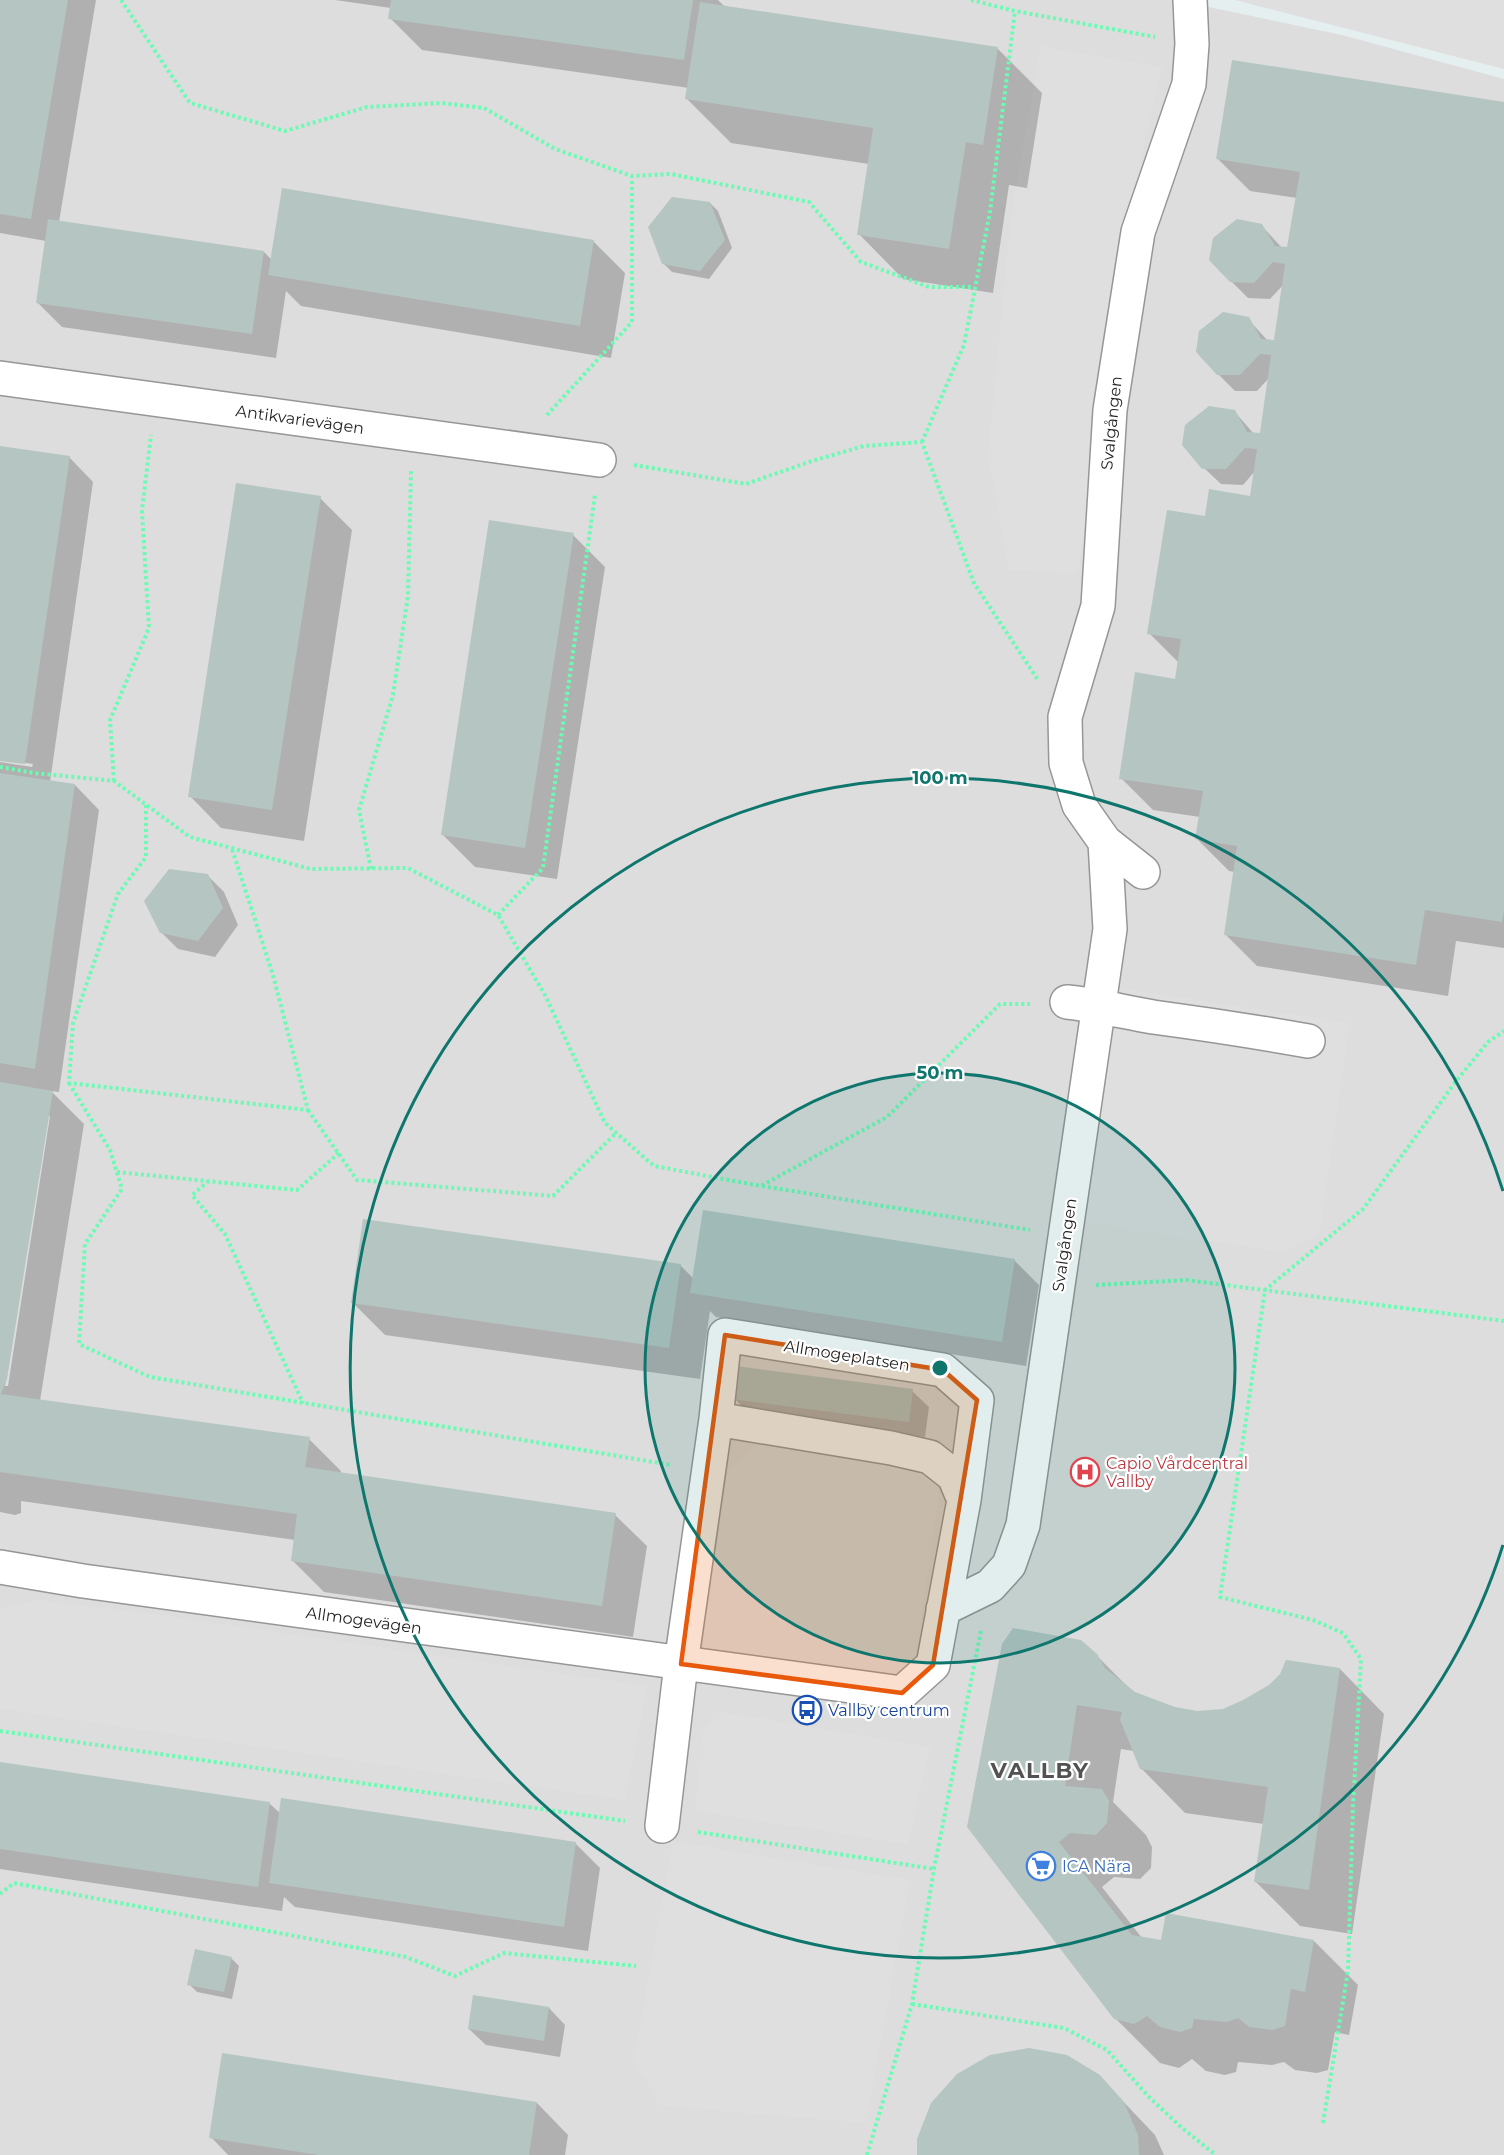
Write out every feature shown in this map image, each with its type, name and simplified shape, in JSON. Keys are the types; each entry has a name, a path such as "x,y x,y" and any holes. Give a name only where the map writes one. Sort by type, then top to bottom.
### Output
{"street":[{"name":"Svalgången","path":"1143,872 1105,842 1079,805 1066,763 1065,717 1098,606 1110,410 1138,232 1189,84 1192,44 1190,0"},
{"name":"Antikvarievägen","path":"0,378 599,460"},
{"name":"Svalgången","path":"943,1609 990,1586 1009,1565 1023,1526 1059,1279 1083,1004 1110,929 1105,842"},
{"path":"1083,1004 1308,1041"},
{"name":"Allmogeplatsen","path":"662,1826 681,1664 716,1419 725,1335 943,1370 977,1400 964,1500 933,1665 902,1693 681,1664"},
{"path":"716,1419 891,1448 930,1457 954,1476 964,1500"},
{"name":"Allmogevägen","path":"0,1567 47,1576 681,1664"},
{"name":"Allmogevägen","path":"0,1593 47,1576"}],"path":[{"path":"121,0 190,103 285,131 367,107 442,103 484,108 555,148 632,176 671,174 809,202 861,262 929,287 974,287"},
{"path":"971,0 1015,11 1192,44"},
{"path":"1015,11 990,212 964,345 922,442 974,583 1032,672 1065,717"},
{"path":"516,448 632,322 632,176"},
{"path":"114,781 110,720 149,628 142,511 155,399"},
{"path":"371,869 359,810 393,695 408,596 412,434"},
{"path":"498,915 543,868 599,460 746,484 864,446 922,442"},
{"path":"0,767 34,773 114,781 190,837 311,869 408,868 498,915 545,995 605,1123 654,1166 1034,1231"},
{"path":"146,804 146,857 118,894 73,1023 69,1083 110,1150 122,1189 85,1244 79,1344 150,1377 708,1471"},
{"path":"232,849 273,975 308,1110 357,1180 553,1196 616,1133"},
{"path":"761,1186 887,1117 1000,1004 1083,1004"},
{"path":"1323,2123 1348,1971 1353,1807 1361,1659 1342,1633 1333,1628 1313,1620 1221,1597 1265,1290 1363,1209 1457,1080 1488,1042 1504,1030"},
{"path":"69,1083 308,1110"},
{"path":"117,1172 297,1190 339,1154"},
{"path":"209,1181 192,1195 225,1234 303,1403"},
{"path":"1059,1279 1101,1286 1186,1280 1504,1320"},
{"path":"0,1731 662,1826 934,1869 912,2004 867,2155"},
{"path":"0,1894 14,1883 406,1957 455,1976 504,1953 636,1966"},
{"path":"912,2004 1064,2028 1107,2050 1149,2097 1182,2128 1216,2155"}],"highlighted area":[{"path":"725,1335 943,1370 977,1400 933,1665 902,1693 681,1664"}],"shaded area":[{"path":"0,0 1175,0 1342,35 1504,79 1504,2155 0,2155"},
{"path":"1235,0 1504,0 1504,69"},
{"path":"1041,46 1162,67 1137,180 1078,573 1009,570 988,455 1011,216"},
{"path":"1104,986 1350,1023 1319,1235 1282,1252 1069,1220"},
{"path":"763,1439 919,1467 940,1485 915,1663 871,1685 701,1656 728,1471"},
{"path":"36,1600 133,1611 647,1686 625,1800 0,1709 0,1610"},
{"path":"724,1712 930,1747 908,1844 695,1811 702,1733"},
{"path":"673,1841 910,1880 866,2123 660,2106 634,2059"}],"building":[{"path":"0,0 68,0 31,219 0,214"},
{"path":"391,0 693,0 684,60 388,19"},
{"path":"700,2 998,47 983,145 966,142 949,249 857,235 873,128 685,99"},
{"path":"1232,60 1504,102 1504,911 1502,922 1425,910 1416,965 1224,935 1237,846 1195,839 1203,791 1119,779 1135,672 1175,679 1181,639 1147,634 1167,510 1205,516 1209,489 1250,496 1257,449 1245,448 1226,469 1202,469 1182,445 1185,425 1209,406 1235,410 1247,432 1260,433 1271,355 1260,354 1240,375 1217,375 1196,352 1199,331 1223,312 1249,317 1261,339 1274,340 1285,264 1273,262 1254,283 1230,282 1209,260 1213,238 1237,219 1262,224 1275,246 1287,247 1300,172 1216,159"},
{"path":"282,188 594,240 580,326 268,275"},
{"path":"672,197 710,202 725,240 700,271 662,264 648,227"},
{"path":"48,219 264,251 252,334 36,303"},
{"path":"0,446 70,456 25,764 0,761"},
{"path":"236,483 321,496 272,810 188,797"},
{"path":"489,520 574,533 525,848 441,835"},
{"path":"0,773 75,784 35,1069 0,1063"},
{"path":"169,869 208,874 223,908 198,941 160,933 144,901"},
{"path":"0,1082 53,1091 7,1379 1,1394 310,1437 305,1467 616,1513 602,1606 291,1561 297,1514 0,1472"},
{"path":"703,1210 1015,1259 1002,1342 690,1293"},
{"path":"363,1219 681,1264 669,1348 351,1303"},
{"path":"736,1366 913,1389 909,1422 732,1399"},
{"path":"1013,1628 1081,1640 1097,1654 1105,1668 1135,1692 1175,1707 1197,1711 1223,1709 1243,1700 1269,1685 1280,1674 1286,1660 1340,1668 1309,1890 1254,1882 1268,1787 1140,1769 1120,1720 1122,1712 1077,1705 1065,1786 1102,1789 1109,1801 1107,1823 1096,1835 1070,1833 1059,1842 1132,1935 1161,1940 1166,1913 1314,1940 1305,1992 1291,1989 1285,2026 1272,2030 1249,2027 1238,2018 1227,2022 1194,2019 1192,2028 1180,2032 1160,2027 1147,2016 1134,2024 1114,2019 967,1827 1002,1644"},
{"path":"0,1762 270,1802 258,1887 0,1849"},
{"path":"281,1798 576,1842 564,1927 269,1883"},
{"path":"195,1949 232,1957 224,1992 187,1985"},
{"path":"473,1995 549,2007 544,2041 468,2029"},
{"path":"1029,2048 1067,2055 1100,2075 1124,2102 1138,2135 1139,2155 917,2155 917,2139 931,2103 957,2074 990,2055"},
{"path":"222,2053 537,2102 529,2155 319,2155 209,2138"}],"place":[{"name":"Capio Vårdcentral Vallby","path":"1085,1472"},
{"name":"Vallby centrum","path":"807,1710"},
{"name":"ICA Nära","path":"1041,1866"}],"district":[{"name":"VALLBY","path":"1040,1770"}]}
